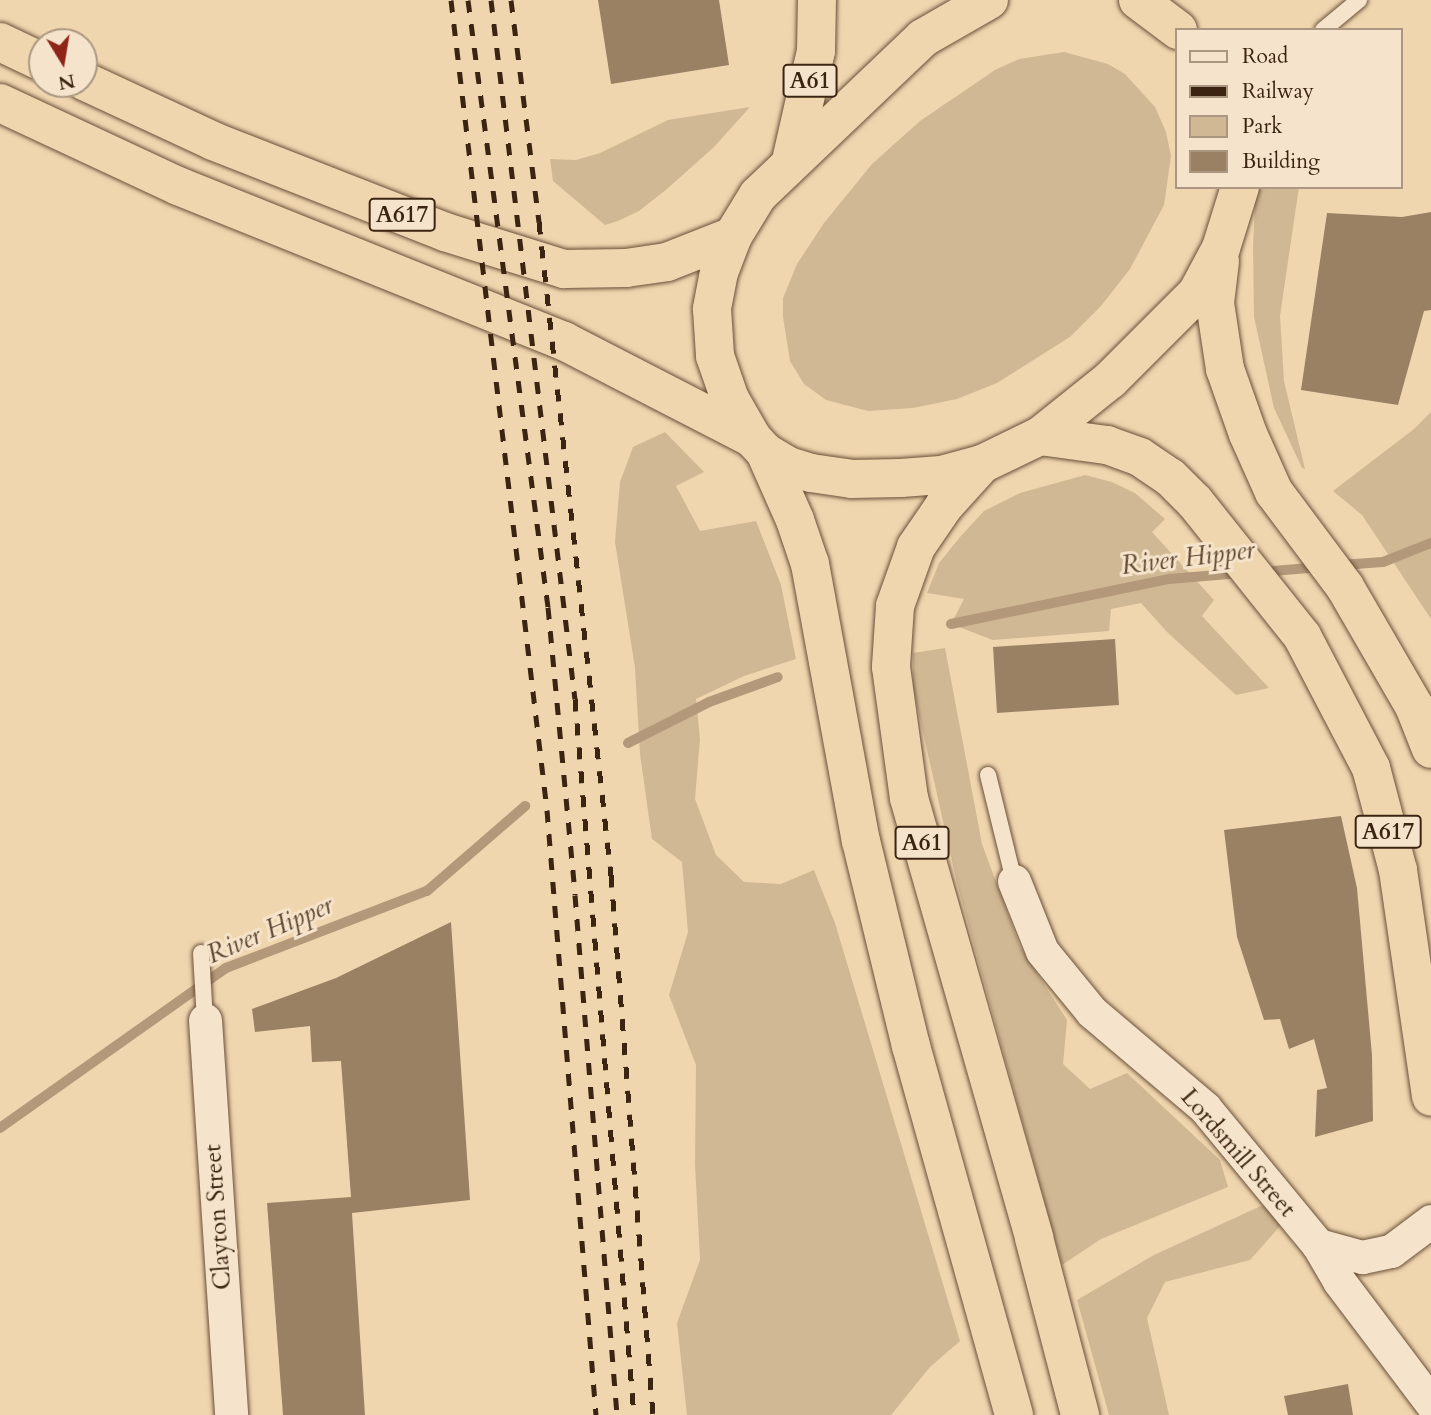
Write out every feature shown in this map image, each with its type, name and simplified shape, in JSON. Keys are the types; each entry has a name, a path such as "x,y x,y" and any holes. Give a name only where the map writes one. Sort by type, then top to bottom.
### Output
{"highway":[{"name":"A61","path":"791,161 816,51 817,0"},
{"path":"989,0 923,38 758,195 733,236 719,272 712,334 715,356 730,399 759,446 788,466 811,473 852,479 941,475 982,464 1040,436 1110,380 1164,329 1197,293 1221,248 1239,189"},
{"path":"1138,0 1176,28"},
{"path":"0,42 28,55"},
{"name":"A617","path":"98,88 213,141 445,232 564,270 626,268 667,262 733,236"},
{"name":"A617","path":"0,103 178,187 564,341 759,446"},
{"path":"1221,248 1216,303 1225,369 1248,435 1275,492 1345,587 1414,706 1431,749"},
{"name":"A617","path":"1040,436 1095,443 1140,457 1170,477 1302,636 1371,768 1398,870 1431,1097"},
{"name":"A61","path":"759,446 795,520 810,564 861,841 911,1046 1014,1415"},
{"name":"A61","path":"982,464 944,506 916,547 895,606 891,667 909,798 1031,1225 1080,1415"}],"street":[{"name":"Lordsmill Street","path":"1014,881 1042,951 1093,1012 1205,1108 1318,1245 1339,1281 1431,1403"},
{"name":"Clayton Street","path":"205,1020 231,1415"},
{"path":"1318,1245 1362,1257 1391,1251 1424,1229 1431,1221"}],"lane":[{"path":"1324,28 1359,0"},
{"path":"988,775 1014,881"},
{"path":"201,954 205,1020"}],"green space":[{"path":"1064,52 1108,64 1125,74 1155,107 1166,132 1171,156 1164,205 1130,269 1101,306 1070,337 997,383 957,399 913,408 868,411 826,400 804,384 790,361 783,298 797,264 824,223 872,164 920,121 995,70 1019,59"},
{"path":"750,107 714,147 667,189 639,211 618,221 605,225 553,181 550,159 576,160 600,153 668,120"},
{"path":"1259,189 1299,189 1280,316 1284,381 1305,469 1302,468 1274,408 1254,317 1255,204"},
{"path":"1431,412 1431,619 1362,515 1333,491 1414,429"},
{"path":"665,432 704,472 676,486 700,531 756,521 781,585 796,659 744,676 696,699 700,739 695,799 716,855 744,882 781,884 814,870 835,923 960,1341 930,1367 891,1415 687,1415 677,1323 700,1260 695,1164 696,1065 669,995 688,932 682,862 652,839 640,754 635,668 615,542 620,482 633,447"},
{"path":"1085,475 1112,482 1135,493 1165,519 1152,532 1214,600 1202,616 1269,688 1236,695 1167,632 1141,603 1111,609 1109,631 993,640 951,624 964,599 927,593 939,563 960,537 984,511 1020,493"},
{"path":"945,648 982,844 1020,947 1067,1020 1063,1064 1090,1089 1127,1073 1220,1160 1228,1187 1101,1239 1062,1265 957,883 913,688 913,653"},
{"path":"1263,1205 1281,1225 1250,1260 1165,1282 1147,1318 1169,1415 1109,1415 1077,1300 1154,1255"}],"building":[{"path":"598,0 719,0 729,65 611,84"},
{"path":"1431,212 1431,310 1424,311 1398,405 1301,390 1327,213 1402,217"},
{"path":"1115,639 1119,705 997,713 993,647"},
{"path":"1341,816 1357,888 1372,1055 1373,1121 1315,1137 1317,1090 1327,1088 1314,1039 1289,1049 1280,1019 1264,1020 1237,937 1224,830"},
{"path":"451,922 470,1200 352,1213 365,1415 283,1415 267,1203 351,1197 341,1061 312,1062 310,1026 255,1032 252,1009 336,978"},
{"path":"1348,1384 1353,1415 1288,1415 1284,1396"}],"waterway":[{"name":"River Hipper","path":"1341,565 1383,562 1431,543"},
{"name":"River Hipper","path":"1260,572 1321,567"},
{"name":"River Hipper","path":"951,624 1169,579 1241,573"},
{"name":"River Hipper","path":"628,743 709,702 778,677"},
{"name":"River Hipper","path":"0,1128 226,968 427,891 525,806"}],"railway":[{"path":"451,0 547,810 596,1415"},
{"path":"468,0 548,607 575,895 617,1415"},
{"path":"491,0 575,699 634,1415"},
{"path":"511,0 539,222 611,875 653,1415"}]}
